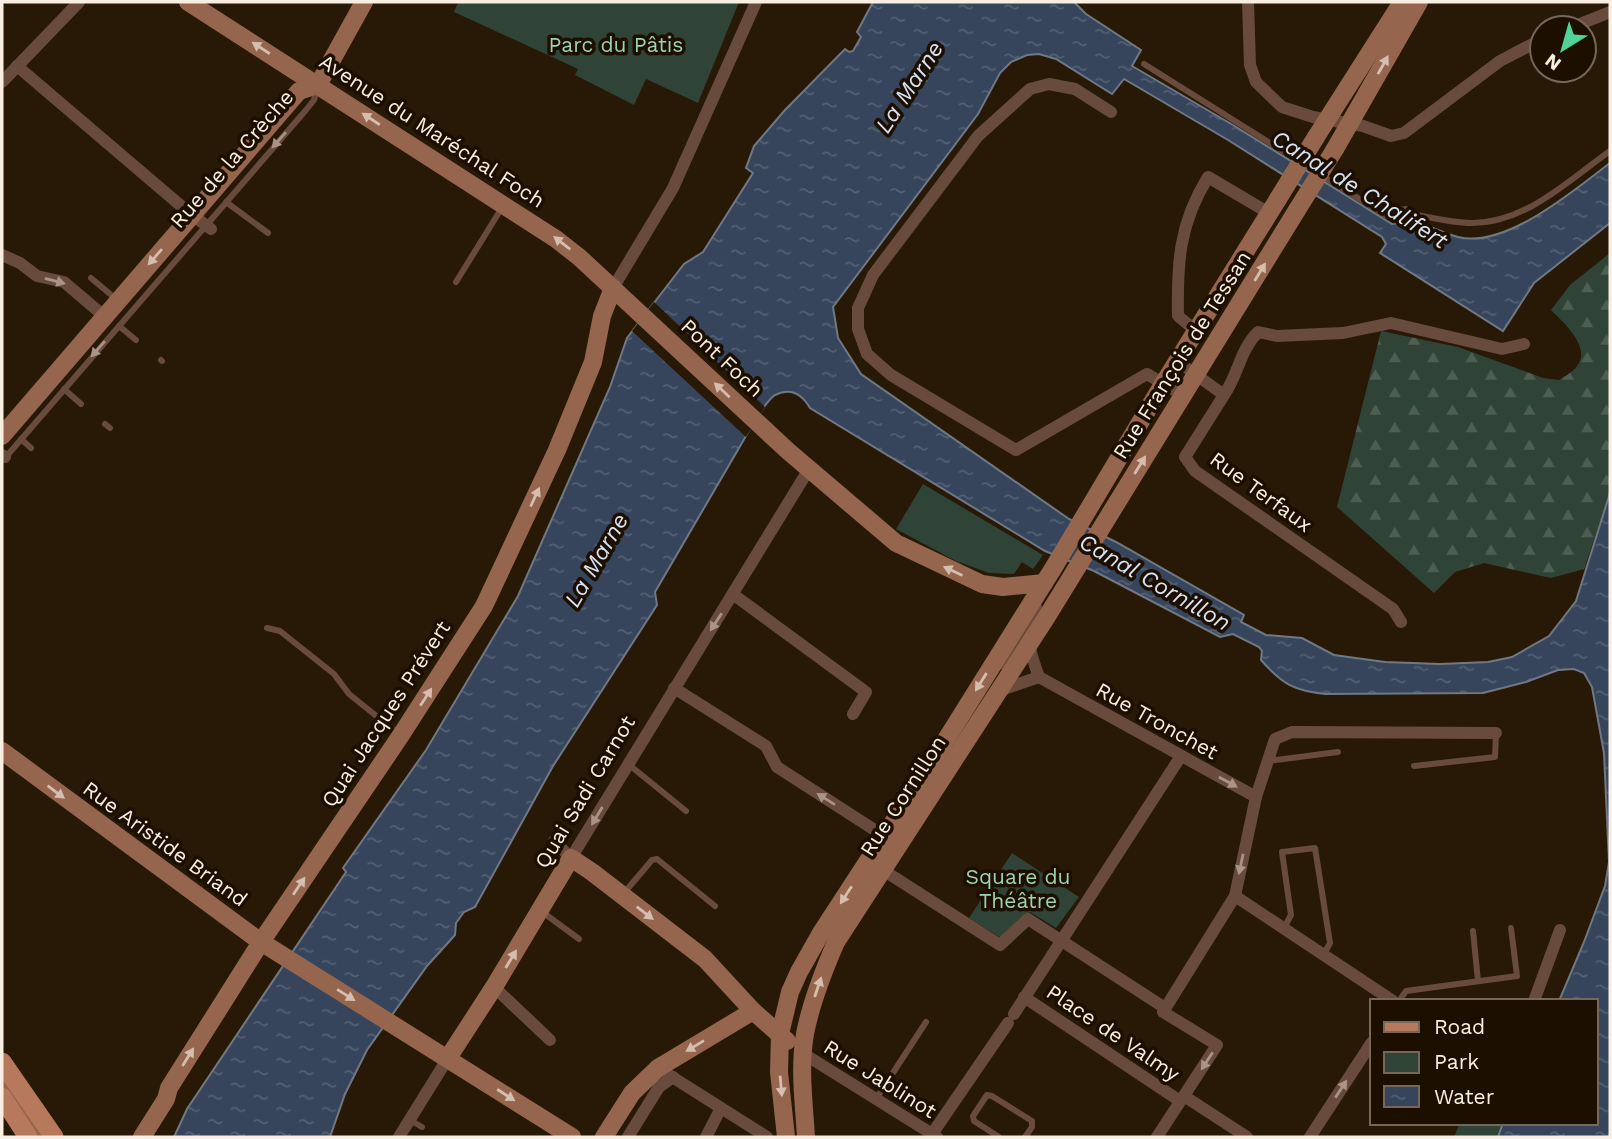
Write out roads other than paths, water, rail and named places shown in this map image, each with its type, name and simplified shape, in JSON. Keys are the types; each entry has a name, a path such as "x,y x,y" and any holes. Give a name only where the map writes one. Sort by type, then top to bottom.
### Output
{"main road":[{"name":"Avenue du Maréchal Foch","path":"188,2 556,239 641,314"},
{"path":"318,85 364,2"},
{"path":"1327,120 1402,2"},
{"path":"1350,125 1419,2"},
{"name":"Rue de la Crèche","path":"2,436 111,321 117,300 203,222 299,90 318,85"},
{"name":"Rue François de Tessan","path":"1054,567 1177,361 1327,120"},
{"name":"Rue François de Tessan","path":"1072,576 1350,125"},
{"name":"Quai Jacques Prévert","path":"142,1137 166,1099 169,1088 261,942 401,735 484,606 557,450 593,362 602,316 613,288"},
{"name":"Pont Foch","path":"641,314 788,451 896,543 1012,601 1021,619"},
{"name":"Rue Cornillon","path":"786,1137 779,1072 780,1034 790,992 799,972 821,933 1054,567"},
{"name":"Rue Cornillon","path":"806,1137 805,1036 817,987 836,942 1072,576"},
{"path":"982,584 1003,587 1044,583"},
{"name":"Rue Aristide Briand","path":"2,751 261,942 572,1137"},
{"path":"571,858 705,959 753,1011 804,1054"},
{"name":"Quai Sadi Carnot","path":"448,1058 571,858"},
{"path":"604,1137 632,1093 753,1011"},
{"path":"2,1062 54,1137"},
{"path":"2,1087 39,1137"},
{"path":"128,1137 159,1095 169,1088"},
{"path":"2,1097 28,1137"}],"street":[{"path":"2,82 79,2"},
{"path":"613,288 673,188 757,2"},
{"path":"1248,2 1250,65 1256,82 1282,107 1327,120 1363,126 1391,136 1404,133 1500,61 1528,46"},
{"path":"17,66 203,222"},
{"path":"1111,112 1074,89 1049,84 1030,89 978,136 873,275 858,308 858,329 867,355 891,375 1016,450 1147,374 1183,395"},
{"path":"1196,331 1178,316 1177,265 1195,198 1208,177 1273,206"},
{"path":"2,255 20,262 37,276 65,282 111,321"},
{"path":"1177,361 1224,395 1235,379 1247,343 1258,332 1277,336 1343,333 1391,323 1502,349 1524,344"},
{"name":"Rue Terfaux","path":"1224,395 1185,457 1195,471 1393,609 1401,622"},
{"name":"Quai Sadi Carnot","path":"571,858 809,469"},
{"path":"998,691 1039,677 1028,645 1030,623 1044,583"},
{"path":"734,595 866,692 853,714"},
{"path":"998,691 1020,635 1021,619"},
{"name":"Rue Tronchet","path":"1039,677 1256,797"},
{"path":"674,688 766,746 776,767 884,836"},
{"path":"1157,1137 1217,1045 1163,1012 1235,896 1256,797 1275,739 1292,732 1496,733"},
{"path":"934,1136 1064,940 1181,756"},
{"path":"554,841 571,858"},
{"path":"883,870 1000,945 1028,919 1165,1008"},
{"path":"1235,896 1390,999"},
{"path":"1535,999 1560,930"},
{"path":"494,987 550,1040"},
{"name":"Place de Valmy","path":"1024,997 1182,1099 1247,1137"},
{"path":"1310,1137 1370,1044"},
{"name":"Rue Jablinot","path":"804,1054 934,1136"},
{"name":"Quai Sadi Carnot","path":"399,1137 448,1058"},
{"path":"628,1137 659,1087 665,1072 759,1135"},
{"path":"706,1137 721,1108"}],"lane":[{"path":"1144,64 1393,220 1399,210 1406,209 1408,213 1462,222 1496,220 1537,203 1610,151"},
{"name":"Rue de la Crèche","path":"3,458 64,389 111,321 203,222 226,202 314,100 318,85"},
{"path":"226,202 268,233"},
{"path":"456,282 504,205"},
{"path":"91,278 117,300"},
{"path":"111,321 136,340"},
{"path":"64,389 81,404"},
{"path":"21,439 31,448"},
{"path":"267,628 280,631 334,674 349,694 401,735"},
{"path":"1414,766 1494,757 1496,733"},
{"path":"1268,761 1338,752"},
{"path":"628,764 686,811"},
{"path":"1284,929 1292,915 1282,852 1315,848 1330,943 1323,956"},
{"path":"622,895 652,860 657,859 715,905"},
{"path":"540,910 579,939"},
{"path":"1401,999 1406,992 1517,976 1511,928"},
{"path":"1472,931 1478,982"},
{"path":"876,1099 926,1022"},
{"path":"999,1137 974,1121 973,1116 986,1095 992,1096 1032,1122 1025,1137"},
{"path":"410,1120 422,1127"}],"water":[{"path":"873,2 1074,2 1086,14 1141,50 1132,66 1392,224 1399,223 1403,215 1458,237 1477,238 1518,226 1559,201 1610,163 1610,223 1534,283 1503,331 1380,253 1386,244 1382,237 1228,140 1124,79 1112,94 1056,59 1039,54 1027,55 1011,62 1000,73 978,114 833,307 838,338 861,374 1069,519 1116,542 1244,615 1241,622 1266,635 1302,638 1334,655 1385,662 1488,662 1512,657 1549,636 1576,601 1610,493 1610,1137 1498,1137 1502,1125 1598,1125 1598,999 1560,999 1605,886 1609,862 1604,753 1592,687 1584,673 1574,669 1558,670 1483,693 1326,694 1305,691 1282,681 1261,660 1262,651 1259,647 1233,634 1220,637 1094,571 1045,551 810,408 796,393 786,392 775,395 765,405 655,592 657,605 553,766 475,907 464,912 456,923 455,935 427,966 367,1050 345,1094 330,1137 174,1137 187,1109 346,872 343,868 426,750 518,596 610,387 627,338 684,264 703,252 753,173 746,168 754,146 845,49 853,51 861,37 857,32"}],"park label":[{"name":"Parc du Pâtis","path":"616,45"},
{"name":"Square du Théâtre","path":"1018,889"}],"water label":[{"name":"La Marne","path":"909,87"},
{"name":"Canal de Chalifert","path":"1360,189"},
{"name":"La Marne","path":"596,560"},
{"name":"Canal Cornillon","path":"1155,582"}]}
